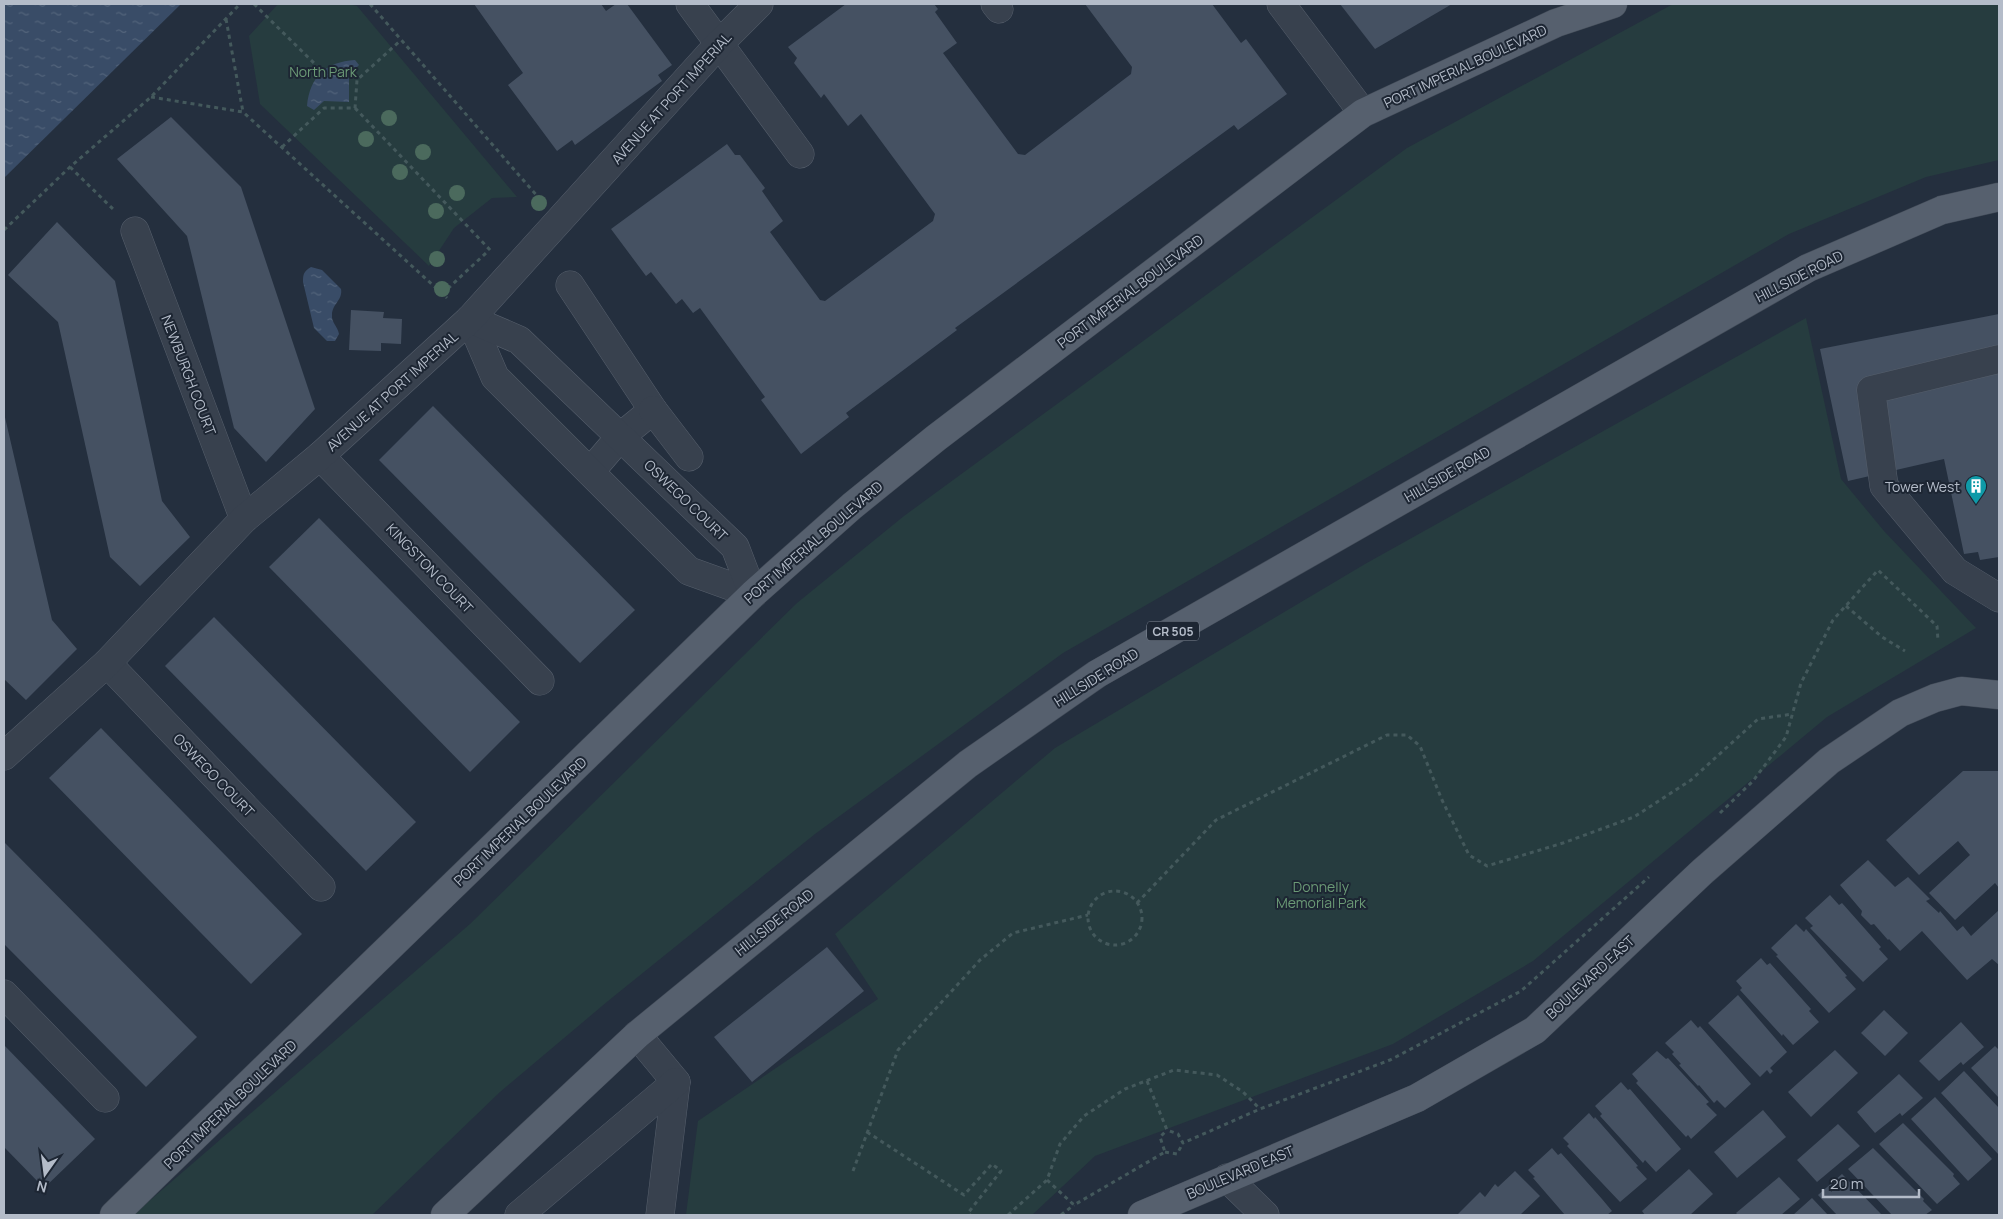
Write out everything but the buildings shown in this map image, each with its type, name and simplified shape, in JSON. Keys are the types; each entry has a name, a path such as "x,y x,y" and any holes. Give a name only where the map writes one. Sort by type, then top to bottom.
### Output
{"main road":[{"name":"PORT IMPERIAL BOULEVARD","path":"114,1215 753,594 852,506 936,438 1363,113 1556,23 1613,4"},
{"name":"HILLSIDE ROAD","path":"445,1215 636,1035 968,764 1097,674 1808,268 1942,210 1999,197"},
{"name":"BOULEVARD EAST","path":"1142,1215 1417,1098 1535,1030 1702,872 1829,762 1900,713 1935,698 1962,691 1999,695"}],"street":[{"path":"690,4 800,154"},
{"name":"AVENUE AT PORT IMPERIAL","path":"4,756 107,664 244,518 320,456 470,319 719,44 759,4"},
{"path":"1281,4 1363,113"},
{"name":"NEWBURGH COURT","path":"135,231 244,518"},
{"path":"570,285 653,410 689,457"},
{"path":"470,319 495,377 689,571 753,594"},
{"name":"OSWEGO COURT","path":"470,319 519,340 735,547 753,594"},
{"path":"1999,359 1870,390 1884,486 1955,571 1999,598"},
{"path":"590,472 620,437 653,410"},
{"name":"KINGSTON COURT","path":"320,456 540,681"},
{"name":"OSWEGO COURT","path":"107,664 321,887"},
{"path":"4,994 104,1098"},
{"path":"636,1035 676,1082 660,1215"},
{"path":"519,1215 676,1082"},
{"path":"1227,1178 1265,1215"}],"path":[{"path":"4,230 70,167 151,97 240,4"},
{"path":"254,4 317,66"},
{"path":"370,4 559,221"},
{"path":"226,18 243,112"},
{"path":"355,108 357,80 401,40"},
{"path":"151,97 243,112 470,319"},
{"path":"282,148 324,108 355,108 512,273"},
{"path":"70,167 135,231"},
{"path":"1714,819 1753,781 1786,737 1801,683 1833,620 1878,570 1937,626 1938,641"},
{"path":"1846,606 1882,637 1905,651"},
{"path":"1137,903 1216,820 1387,735 1407,735 1420,746 1442,800 1469,855 1488,866 1563,843 1634,817 1691,780 1758,719 1793,714"},
{"path":"1062,1215 1074,1205 1165,1152 1177,1154 1183,1143 1260,1109 1390,1060 1521,991 1652,875"},
{"path":"1122,892 1131,896 1141,911 1140,928 1136,935 1121,944 1104,943 1096,938 1088,924 1088,915 1090,906 1096,898 1104,893 1122,892"},
{"path":"853,1170 898,1050 980,960 1013,933 1088,915"},
{"path":"1008,1215 1047,1180 1060,1144 1084,1116 1125,1089 1174,1070 1217,1076 1243,1092 1260,1109"},
{"path":"1147,1081 1167,1130 1178,1134 1183,1143"},
{"path":"1165,1152 1160,1138 1167,1130"},
{"path":"867,1132 964,1195 992,1164 1000,1171 968,1213 970,1215"},
{"path":"1047,1180 1074,1205"}],"green space":[{"name":"North Park","path":"278,4 348,4 357,6 517,197 492,198 454,228 429,266 260,104 249,36"},
{"path":"1673,4 1999,4 1999,160 1926,177 1789,234 1063,653 815,834 608,1001 500,1092 372,1215 133,1215 470,924 797,603 904,516 1407,148"},
{"name":"Donnelly Memorial Park","path":"1806,318 1841,479 1884,531 1976,628 1827,717 1533,961 1393,1044 1095,1156 1032,1215 686,1215 698,1121 878,999 835,934 1055,748 1365,564"}],"water":[{"path":"4,4 181,4 4,178"},
{"path":"355,60 359,65 349,75 349,102 324,101 314,110 307,106 312,86 321,72 336,64"},
{"path":"311,267 322,270 341,289 340,296 332,311 333,320 339,334 335,341 327,341 314,328 303,282 304,273"}],"place":[{"name":"Tower West","path":"1976,505"}]}
